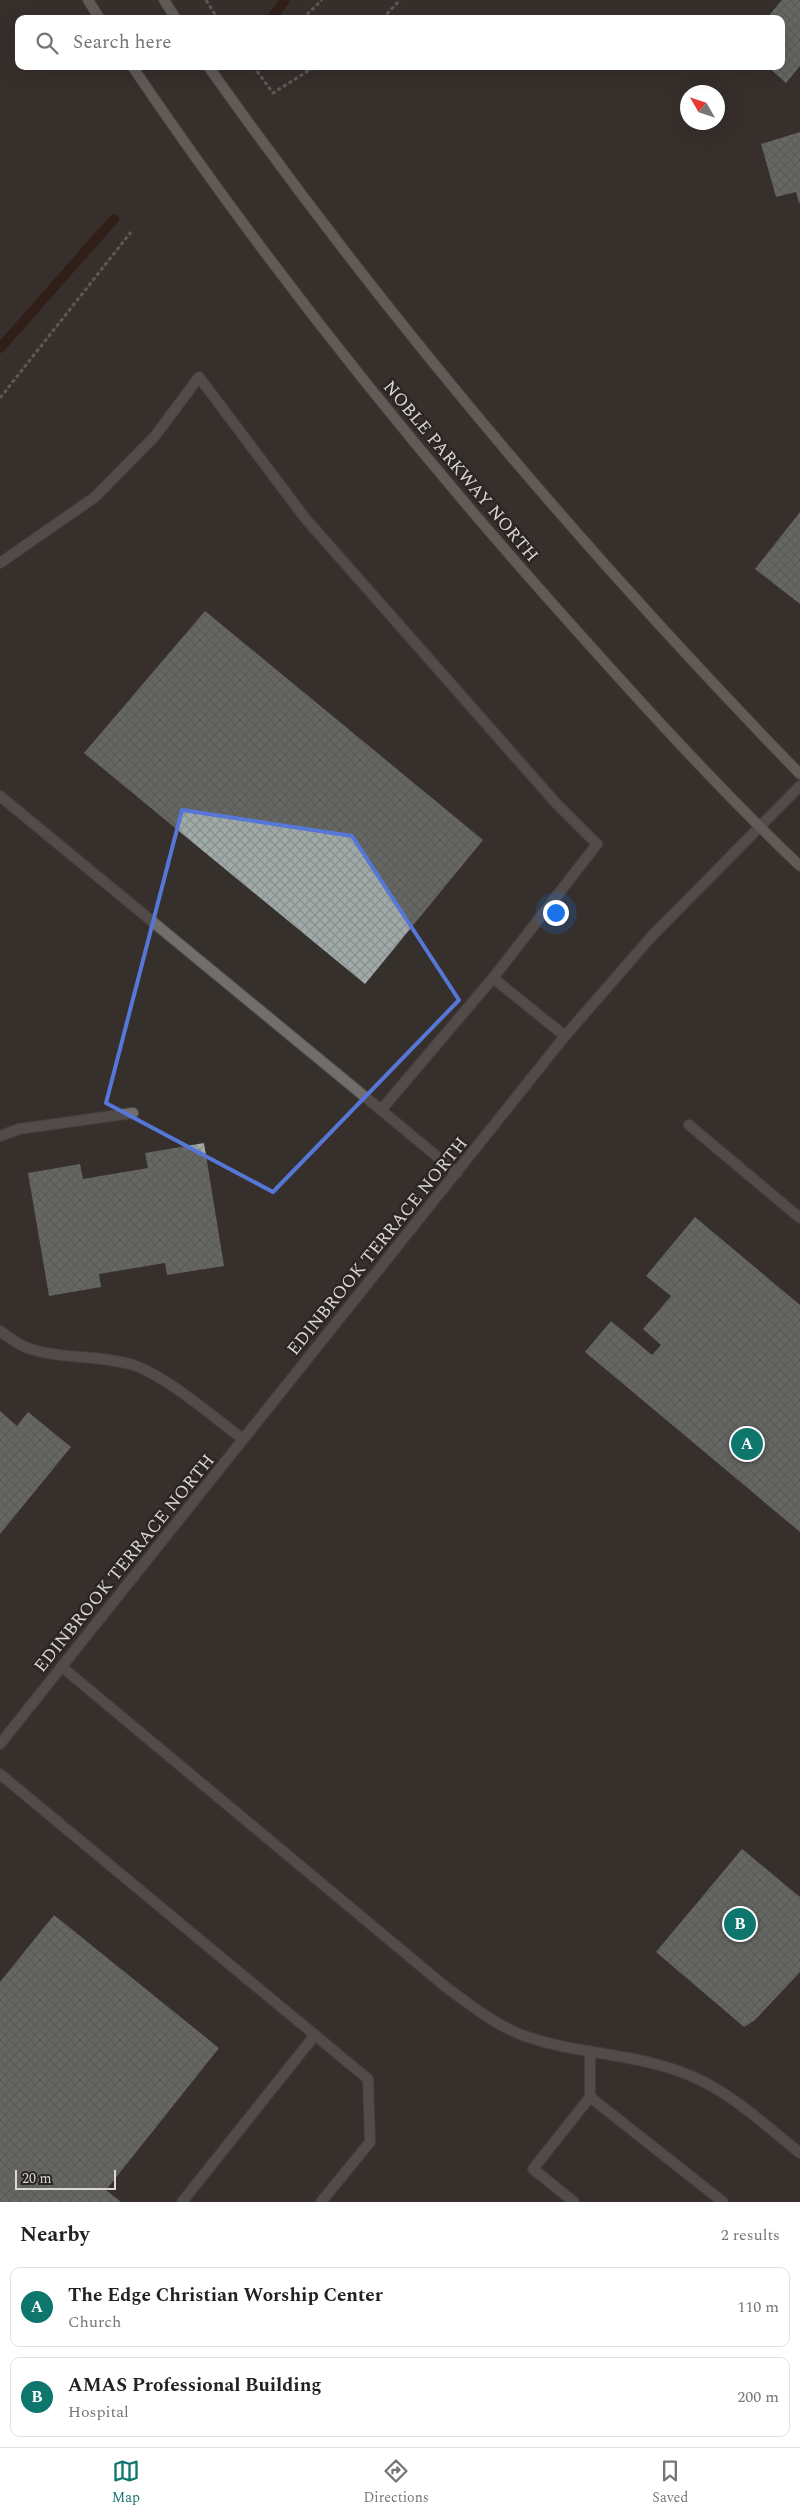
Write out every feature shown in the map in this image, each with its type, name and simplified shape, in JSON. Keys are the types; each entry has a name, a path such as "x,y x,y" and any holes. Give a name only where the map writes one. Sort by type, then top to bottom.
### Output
{"main road":[{"path":"88,0 97,15"},
{"path":"164,0 173,15"},
{"name":"NOBLE PARKWAY NORTH","path":"135,70 181,139 257,241 416,445 502,547 619,680 800,866"},
{"path":"211,70 369,282 508,455 645,611 800,774"}],"street":[{"path":"0,564 95,497 155,436 199,377 305,518 555,802 597,844 492,978 381,1110"},
{"name":"EDINBROOK TERRACE NORTH","path":"0,1744 457,1174 565,1036 657,930 800,786"},
{"path":"0,796 457,1174"},
{"path":"492,978 565,1036"},
{"path":"0,1136 20,1130 133,1113"},
{"path":"689,1126 800,1218"},
{"path":"0,1331 23,1346 111,1360 137,1367 162,1380 244,1439"},
{"path":"62,1667 440,1982 483,2014 523,2035 590,2051 650,2062 692,2076 733,2100 800,2153"},
{"path":"0,1774 368,2079 370,2142 322,2202"},
{"path":"182,2202 315,2035"},
{"path":"574,2202 533,2169 590,2097 590,2051"},
{"path":"590,2097 723,2202"}],"path":[{"path":"206,0 215,15"},
{"path":"306,15 322,0"},
{"path":"386,15 400,0"},
{"path":"256,70 273,94 310,70"},
{"path":"0,398 131,232"}],"highlighted area":[{"path":"182,810 352,836 459,1000 273,1192 106,1103"}],"building":[{"path":"782,0 800,0 800,66 786,83 771,70 785,70 785,15 769,15"},
{"path":"800,132 799,203 796,192 776,197 761,144"},
{"path":"800,512 800,604 755,569"},
{"path":"205,611 483,840 365,984 84,753"},
{"path":"204,1143 224,1266 167,1275 165,1263 99,1274 101,1287 49,1296 28,1173 80,1164 83,1179 148,1168 145,1153"},
{"path":"695,1217 800,1305 800,1532 585,1352 611,1321 652,1355 661,1345 643,1329 671,1296 646,1276"},
{"path":"0,1411 17,1426 28,1412 71,1447 0,1534"},
{"path":"742,1849 800,1897 800,1972 755,2020 744,2027 656,1952"},
{"path":"54,1915 219,2048 106,2190 121,2202 0,2202 0,1982"}],"waterway":[{"path":"274,15 285,0"},
{"path":"0,348 114,219"}],"place":[{"name":"The Edge Christian Worship Center","path":"747,1444"},
{"name":"AMAS Professional Building","path":"740,1924"}]}
